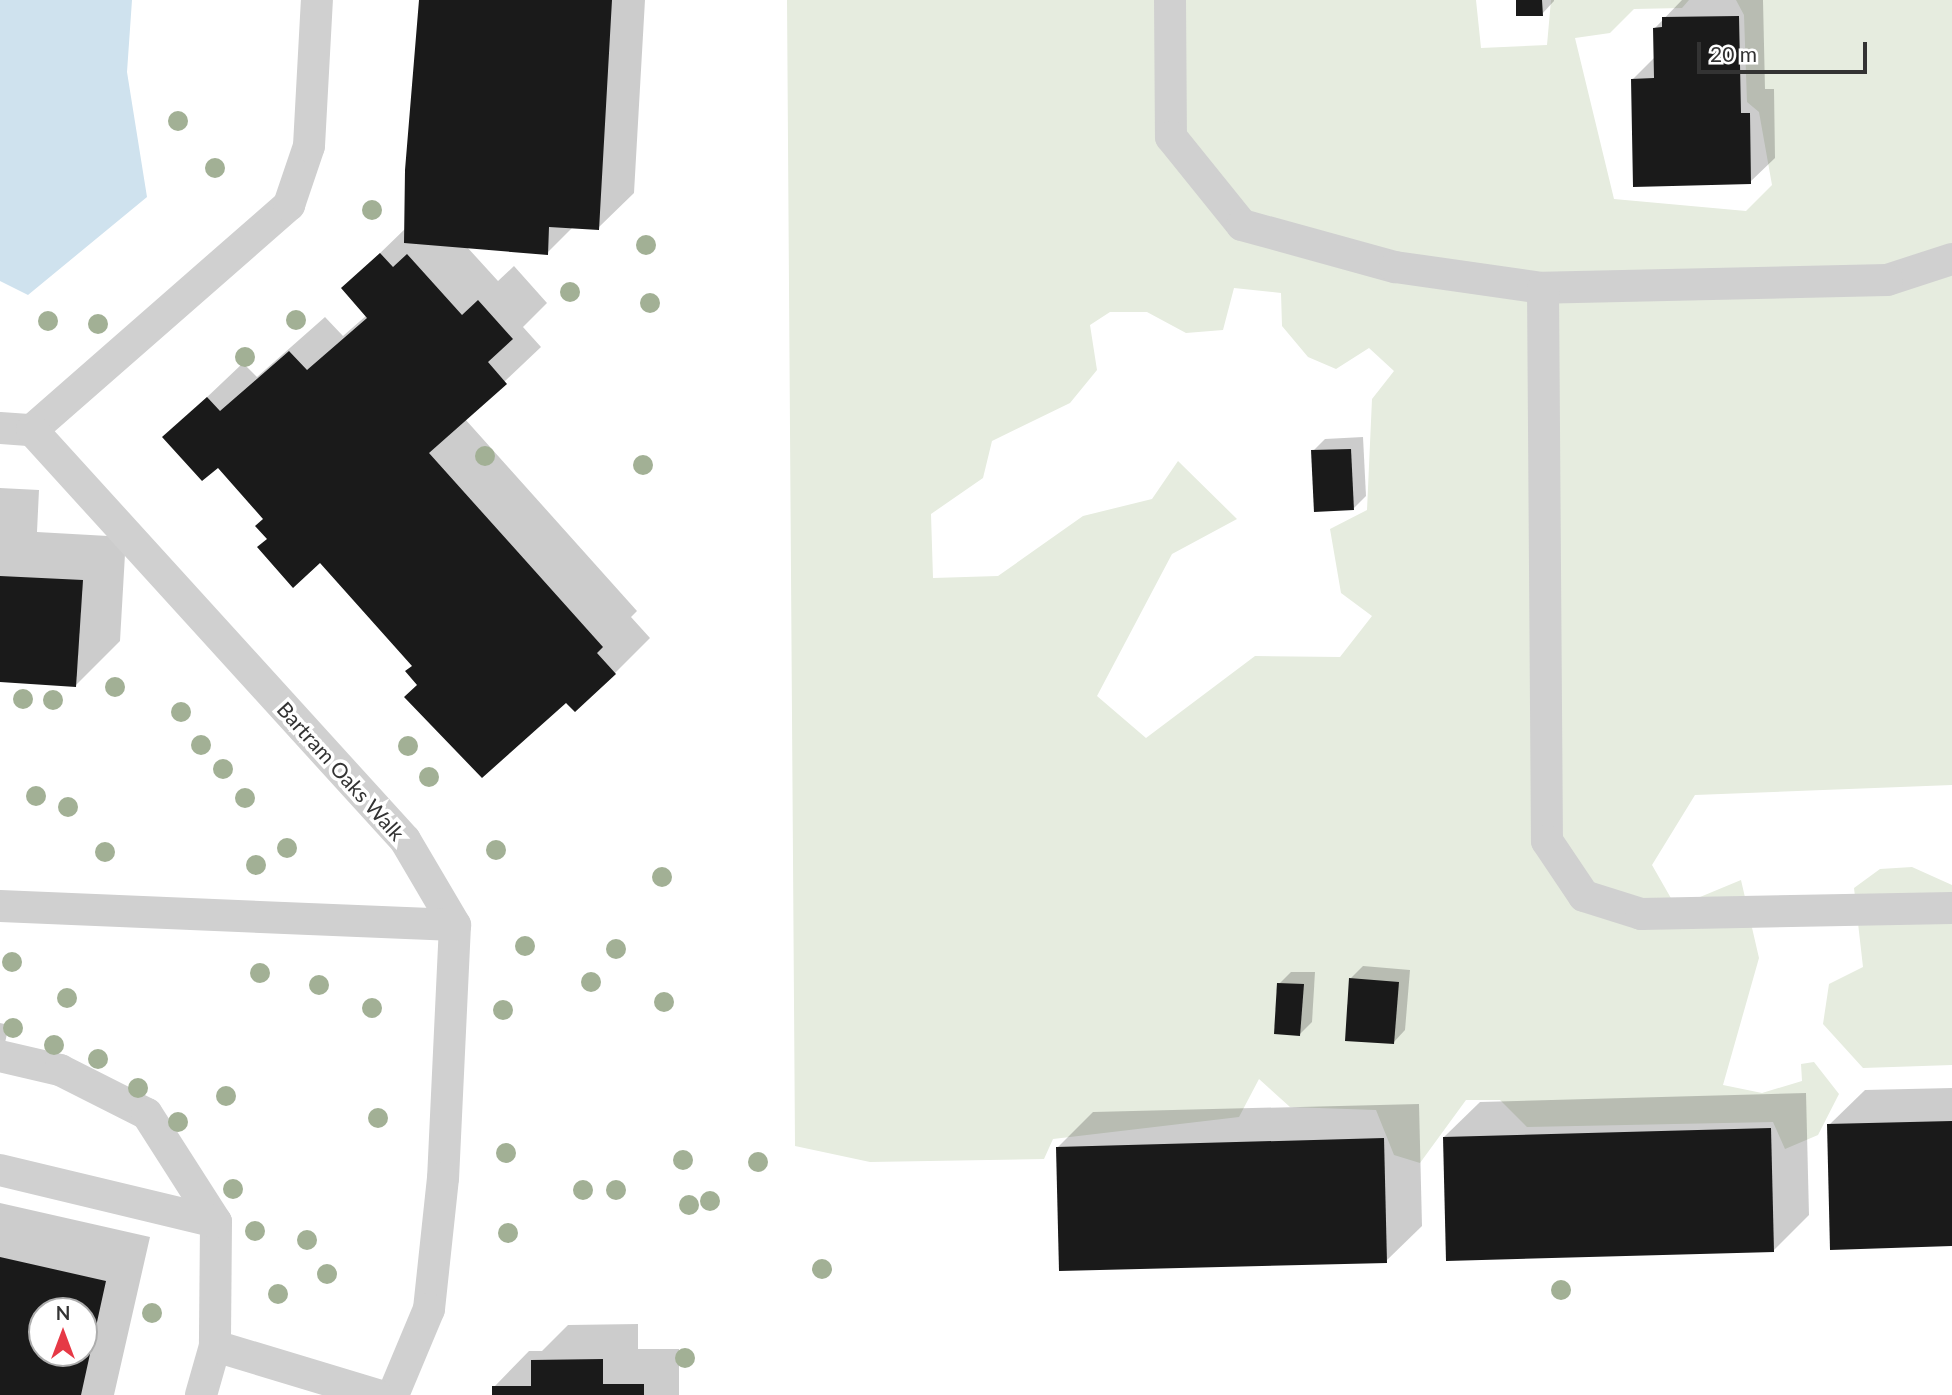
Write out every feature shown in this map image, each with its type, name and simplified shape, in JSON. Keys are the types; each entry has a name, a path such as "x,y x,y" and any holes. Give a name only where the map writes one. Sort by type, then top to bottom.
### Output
{"lane":[{"path":"0,428 32,430 289,205 309,146 317,0"},
{"path":"1170,0 1171,137 1242,225 1395,267 1543,288 1887,280 1952,259"},
{"path":"1543,288 1547,841 1584,896 1641,914 1952,908"},
{"name":"Bartram Oaks Walk","path":"32,430 405,840 455,925"},
{"path":"0,906 455,925 443,1178 429,1309 393,1395"},
{"path":"0,1056 60,1070 147,1114 216,1222 215,1346 201,1395"},
{"path":"0,1170 216,1222"},
{"path":"215,1346 377,1395"}],"shaded area":[{"path":"787,0 1476,0 1481,48 1547,45 1551,0 1689,0 1682,8 1634,9 1610,33 1575,38 1614,199 1746,211 1772,185 1759,112 1747,102 1744,15 1736,0 1952,0 1952,785 1695,795 1652,865 1676,907 1741,880 1759,958 1723,1085 1762,1093 1802,1081 1801,1064 1814,1062 1839,1094 1818,1135 1785,1149 1773,1122 1527,1127 1500,1100 1466,1100 1420,1163 1394,1155 1376,1110 1290,1107 1259,1079 1239,1117 1053,1139 1044,1159 870,1162 795,1146","holes":["1234,288 1281,293 1282,326 1308,357 1336,369 1369,348 1394,371 1372,399 1367,510 1330,529 1341,593 1372,616 1340,657 1255,656 1146,738 1097,696 1172,554 1237,519 1178,461 1152,499 1083,516 998,576 933,578 931,514 983,478 992,441 1070,403 1097,370 1090,325 1110,312 1147,312 1186,333 1223,330"]},
{"path":"1912,867 1952,885 1952,1065 1863,1068 1823,1024 1829,984 1863,967 1854,888 1880,869"}],"water":[{"path":"0,0 132,0 127,72 147,197 28,295 0,281"}],"building":[{"path":"419,0 612,0 599,230 549,227 548,255 404,243 405,170"},
{"path":"1516,0 1542,0 1543,16 1516,16"},
{"path":"1739,16 1741,113 1750,113 1751,184 1633,187 1631,79 1654,78 1653,28 1662,27 1662,17"},
{"path":"380,253 393,267 407,254 462,315 478,300 513,339 488,362 507,384 429,453 603,647 597,653 616,674 575,712 566,703 482,778 404,697 417,685 405,671 412,666 320,563 293,588 257,547 267,539 255,526 263,519 218,468 202,481 162,437 207,397 220,411 289,351 307,370 367,318 341,288"},
{"path":"1351,449 1354,510 1314,512 1311,450"},
{"path":"0,576 83,580 76,687 0,682"},
{"path":"1349,978 1399,982 1394,1044 1345,1041"},
{"path":"1277,983 1304,984 1300,1036 1274,1034"},
{"path":"1952,1121 1952,1246 1830,1250 1827,1124"},
{"path":"1771,1128 1774,1252 1446,1261 1443,1137"},
{"path":"1384,1138 1387,1263 1059,1271 1056,1147"},
{"path":"0,1257 106,1281 98,1317 98,1297 28,1297 28,1367 87,1367 81,1395 0,1395"},
{"path":"603,1359 603,1384 644,1384 644,1395 492,1395 492,1386 531,1386 531,1360"}]}
